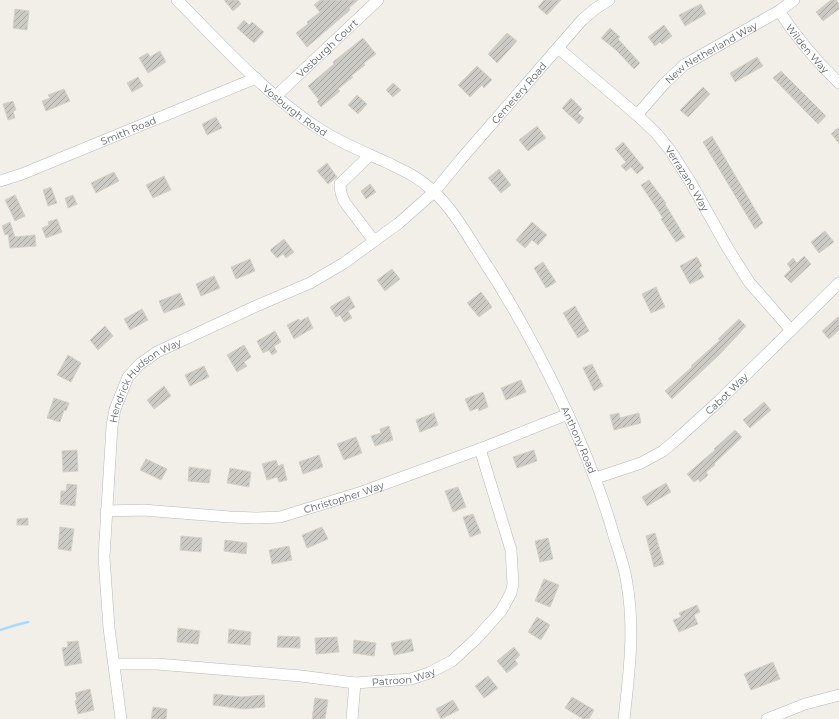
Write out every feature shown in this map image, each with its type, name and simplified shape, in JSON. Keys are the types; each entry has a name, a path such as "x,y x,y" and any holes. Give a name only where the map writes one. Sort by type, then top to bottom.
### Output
{"street":[{"name":"Vosburgh Road","path":"176,0 276,96 322,131 347,145 419,178 434,192"},
{"name":"Vosburgh Court","path":"276,96 378,0"},
{"name":"Cemetery Road","path":"434,192 582,20 597,4 609,0"},
{"name":"New Netherland Way","path":"637,115 664,84 684,65 779,11 794,0"},
{"name":"Wilden Way","path":"779,11 818,64 839,83"},
{"name":"Verrazano Way","path":"558,48 656,133 670,150 691,183 727,247 749,282 791,330"},
{"name":"Smith Road","path":"0,181 22,174 256,78"},
{"path":"370,155 340,184 340,190 342,198 374,241"},
{"name":"Hendrick Hudson Way","path":"121,719 109,628 104,557 112,426 116,409 128,377 140,364 157,352 310,283 344,263 400,222 434,192"},
{"name":"Anthony Road","path":"434,192 465,229 534,346 568,414 596,478 627,582 632,621 631,657 624,719"},
{"name":"Cabot Way","path":"596,478 641,462 663,451 719,402 839,283"},
{"name":"Christopher Way","path":"106,511 143,510 230,517 280,517 362,492 480,449 568,414"},
{"name":"Patroon Way","path":"114,664 157,664 301,676 355,683 411,679 429,673 452,661 477,638 501,611 511,594 513,584 511,550 480,449"},
{"path":"352,719 355,683"},
{"path":"767,719 805,704 839,695"}],"building":[{"path":"224,0 238,0 241,4 233,11"},
{"path":"320,0 358,0 349,8 350,10 307,47 296,33 320,12 314,5"},
{"path":"544,0 561,0 547,15 538,7"},
{"path":"831,0 836,0 839,4 839,9 823,21 816,12"},
{"path":"701,4 706,14 685,26 679,15"},
{"path":"15,9 29,11 27,30 13,28"},
{"path":"244,20 249,25 252,22 264,32 254,43 237,28"},
{"path":"664,25 672,36 662,44 660,42 655,46 648,37"},
{"path":"610,28 620,37 618,39 640,63 634,69 616,50 601,38"},
{"path":"507,33 517,41 497,63 488,54"},
{"path":"363,38 376,54 364,63 365,65 351,76 353,77 338,89 340,91 321,107 317,102 319,100 308,86 334,64 333,62"},
{"path":"160,51 166,62 148,73 139,58 148,53 150,57"},
{"path":"757,57 763,66 735,82 730,73"},
{"path":"477,66 492,80 484,88 482,85 470,97 458,85"},
{"path":"781,71 826,116 818,124 773,78"},
{"path":"138,77 143,86 132,92 127,83"},
{"path":"393,83 401,90 393,97 386,90"},
{"path":"703,87 710,94 688,117 680,110"},
{"path":"64,89 70,101 46,111 42,101 50,98 48,95"},
{"path":"357,95 367,104 358,114 348,105"},
{"path":"571,98 582,109 578,113 584,118 579,124 562,108"},
{"path":"13,101 16,110 13,111 15,118 8,120 3,104"},
{"path":"216,117 222,128 207,135 202,124"},
{"path":"537,126 546,138 528,151 519,140"},
{"path":"839,127 839,143 831,134"},
{"path":"712,136 763,223 755,229 703,142"},
{"path":"623,142 644,168 637,174 631,167 626,171 621,166 626,162 615,149"},
{"path":"327,163 337,177 328,184 317,171"},
{"path":"499,169 511,185 501,193 488,178"},
{"path":"114,172 119,181 96,193 91,183"},
{"path":"164,176 171,190 153,198 146,185"},
{"path":"649,180 666,203 665,204 685,237 676,242 661,219 663,218 641,185"},
{"path":"370,184 376,192 366,199 361,191"},
{"path":"51,187 57,203 48,206 43,190"},
{"path":"15,195 25,216 15,221 5,200"},
{"path":"73,195 77,204 68,208 65,198"},
{"path":"57,219 62,232 46,238 42,228 49,225 48,222"},
{"path":"10,222 15,237 35,235 36,246 10,248 8,234 5,235 2,226"},
{"path":"532,222 547,235 538,245 532,240 525,248 516,240"},
{"path":"825,231 834,242 819,253 811,242"},
{"path":"284,239 294,252 286,258 283,254 277,258 270,250"},
{"path":"804,256 811,264 791,283 784,276 791,269 787,264 793,258 797,263"},
{"path":"697,257 702,266 699,268 704,277 690,284 680,266"},
{"path":"250,259 255,271 236,279 231,267"},
{"path":"543,262 556,282 546,288 534,268"},
{"path":"392,269 400,279 385,291 377,280"},
{"path":"214,276 220,288 201,296 196,284"},
{"path":"656,287 665,307 651,313 642,294"},
{"path":"481,292 492,307 479,317 467,303"},
{"path":"180,293 185,305 164,313 159,301"},
{"path":"349,296 355,307 348,311 352,318 344,322 340,315 336,317 330,307"},
{"path":"575,306 589,331 578,338 563,313"},
{"path":"142,309 148,320 130,330 124,319"},
{"path":"839,316 839,330 829,339 822,331"},
{"path":"308,317 313,328 294,339 287,325 299,319 300,321"},
{"path":"739,319 746,326 719,355 672,399 665,391 720,340 718,339"},
{"path":"105,326 113,336 98,350 90,340"},
{"path":"275,331 281,342 274,346 277,352 272,355 269,350 263,353 257,341"},
{"path":"244,345 251,357 244,362 247,366 237,372 227,355"},
{"path":"68,355 81,363 71,382 57,375"},
{"path":"592,364 603,386 594,391 583,368"},
{"path":"204,366 209,377 190,386 185,375"},
{"path":"521,380 526,392 506,400 501,388"},
{"path":"164,386 171,396 154,409 147,400"},
{"path":"483,392 488,407 479,411 478,408 470,411 465,399"},
{"path":"54,398 69,403 66,411 64,410 60,422 47,418"},
{"path":"764,402 771,410 750,428 743,420"},
{"path":"434,413 438,425 420,432 416,420"},
{"path":"619,413 620,418 639,413 641,423 614,430 610,415"},
{"path":"389,426 393,440 375,446 371,436 381,433 380,429"},
{"path":"735,430 742,437 714,464 715,465 706,472 708,475 700,482 698,479 694,482 687,474 715,450 714,449"},
{"path":"356,437 362,453 344,460 337,444"},
{"path":"77,450 78,471 63,472 62,451"},
{"path":"534,450 537,461 517,468 513,457"},
{"path":"319,455 323,467 303,474 299,462"},
{"path":"146,459 167,469 161,480 140,470"},
{"path":"276,460 278,466 283,464 287,480 279,482 277,477 267,480 262,464"},
{"path":"189,467 211,470 209,483 188,481"},
{"path":"230,468 251,472 249,487 227,483"},
{"path":"666,483 671,492 647,506 642,497"},
{"path":"67,484 77,485 75,506 60,504 61,491 66,491"},
{"path":"458,487 466,507 453,512 445,491"},
{"path":"473,514 481,533 470,537 463,517"},
{"path":"28,518 28,525 17,525 17,519"},
{"path":"60,527 74,529 71,551 58,549"},
{"path":"322,527 328,539 307,548 302,535"},
{"path":"655,533 664,564 654,567 646,536"},
{"path":"181,536 202,538 201,552 180,550"},
{"path":"548,538 553,559 540,562 535,541"},
{"path":"225,540 247,543 246,554 224,551"},
{"path":"289,546 292,560 272,564 269,550"},
{"path":"544,579 559,585 550,607 535,601"},
{"path":"697,605 700,612 694,615 698,624 679,632 673,620 681,617 679,613"},
{"path":"537,617 550,625 541,640 528,632"},
{"path":"178,628 200,631 198,644 177,642"},
{"path":"229,629 251,632 250,645 228,643"},
{"path":"278,636 300,637 300,648 277,647"},
{"path":"337,637 339,652 316,654 315,638"},
{"path":"411,639 414,651 394,655 391,643"},
{"path":"354,640 376,643 374,656 353,653"},
{"path":"78,641 82,663 65,666 62,648 68,647 67,642"},
{"path":"514,647 520,655 515,660 518,664 507,673 497,661"},
{"path":"773,662 780,679 751,690 744,674"},
{"path":"488,676 498,688 484,698 475,686"},
{"path":"90,689 94,710 78,714 75,693"},
{"path":"214,694 242,697 264,695 265,707 244,709 213,705"},
{"path":"572,697 594,710 589,719 583,719 565,708"},
{"path":"315,698 328,700 325,719 312,719"},
{"path":"453,700 459,710 441,719 436,709"},
{"path":"153,707 167,709 166,719 151,719"}],"waterway":[{"path":"0,630 28,622"}]}
